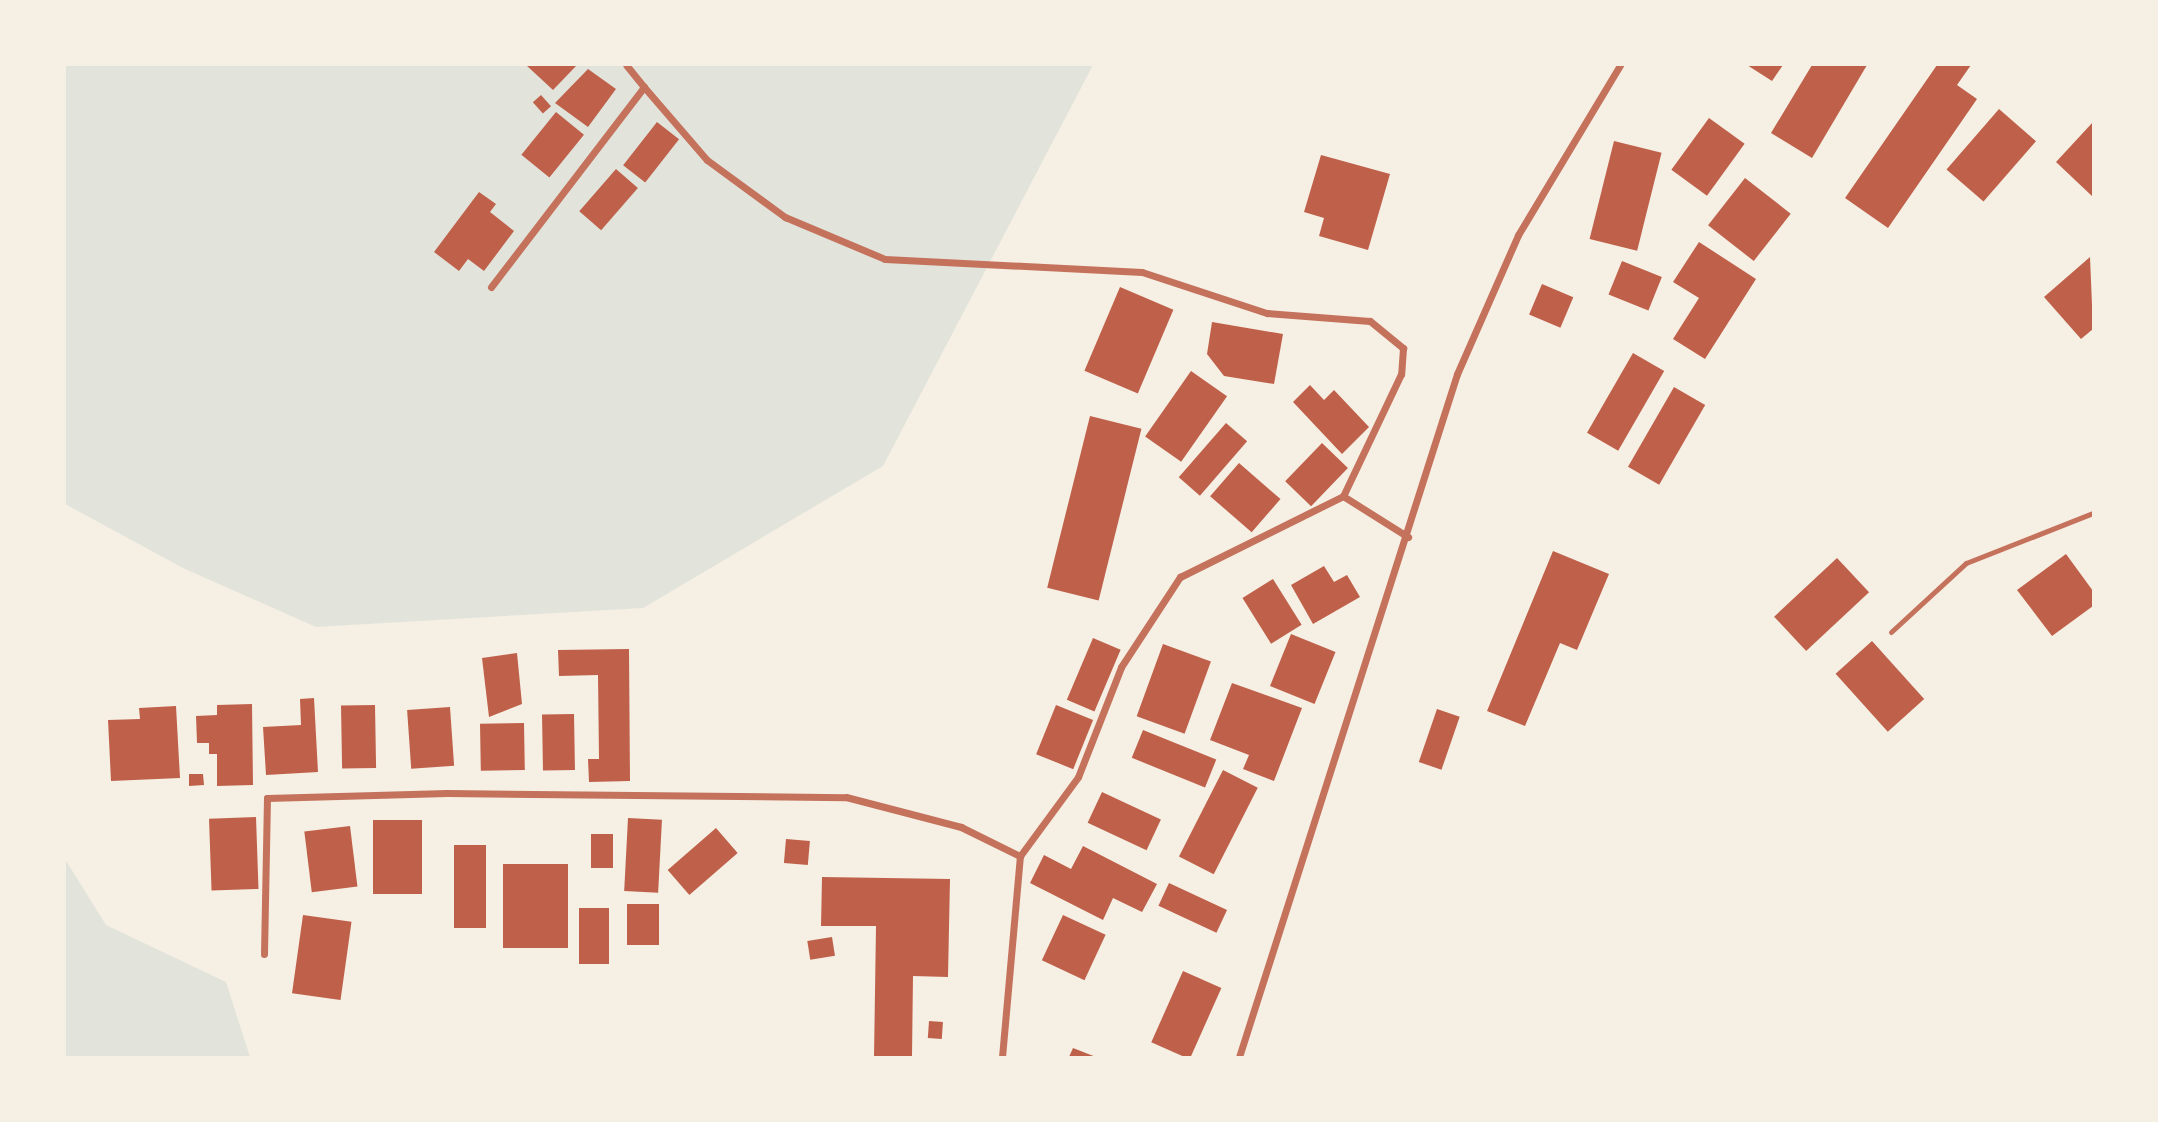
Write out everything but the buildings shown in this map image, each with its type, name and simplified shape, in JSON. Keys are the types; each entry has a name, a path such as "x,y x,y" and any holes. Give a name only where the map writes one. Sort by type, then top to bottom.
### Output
{"street":[{"path":"626,65 707,160 785,217 886,259 1142,272 1267,313 1370,321 1403,348 1401,374 1343,496 1180,577 1121,667 1078,777 1020,856 1002,1057"},
{"path":"1239,1057 1408,537 1457,374 1518,235 1620,65"},
{"path":"491,286 644,87"},
{"path":"1343,496 1408,537"},
{"path":"264,954 267,798 447,793 846,797 961,827 1020,856"}],"lane":[{"path":"1891,632 1966,563 2093,513"}],"shaded area":[{"path":"65,65 1093,65 883,466 643,608 316,627 183,568 65,504"},
{"path":"65,859 106,925 226,982 250,1057 65,1057"}]}
